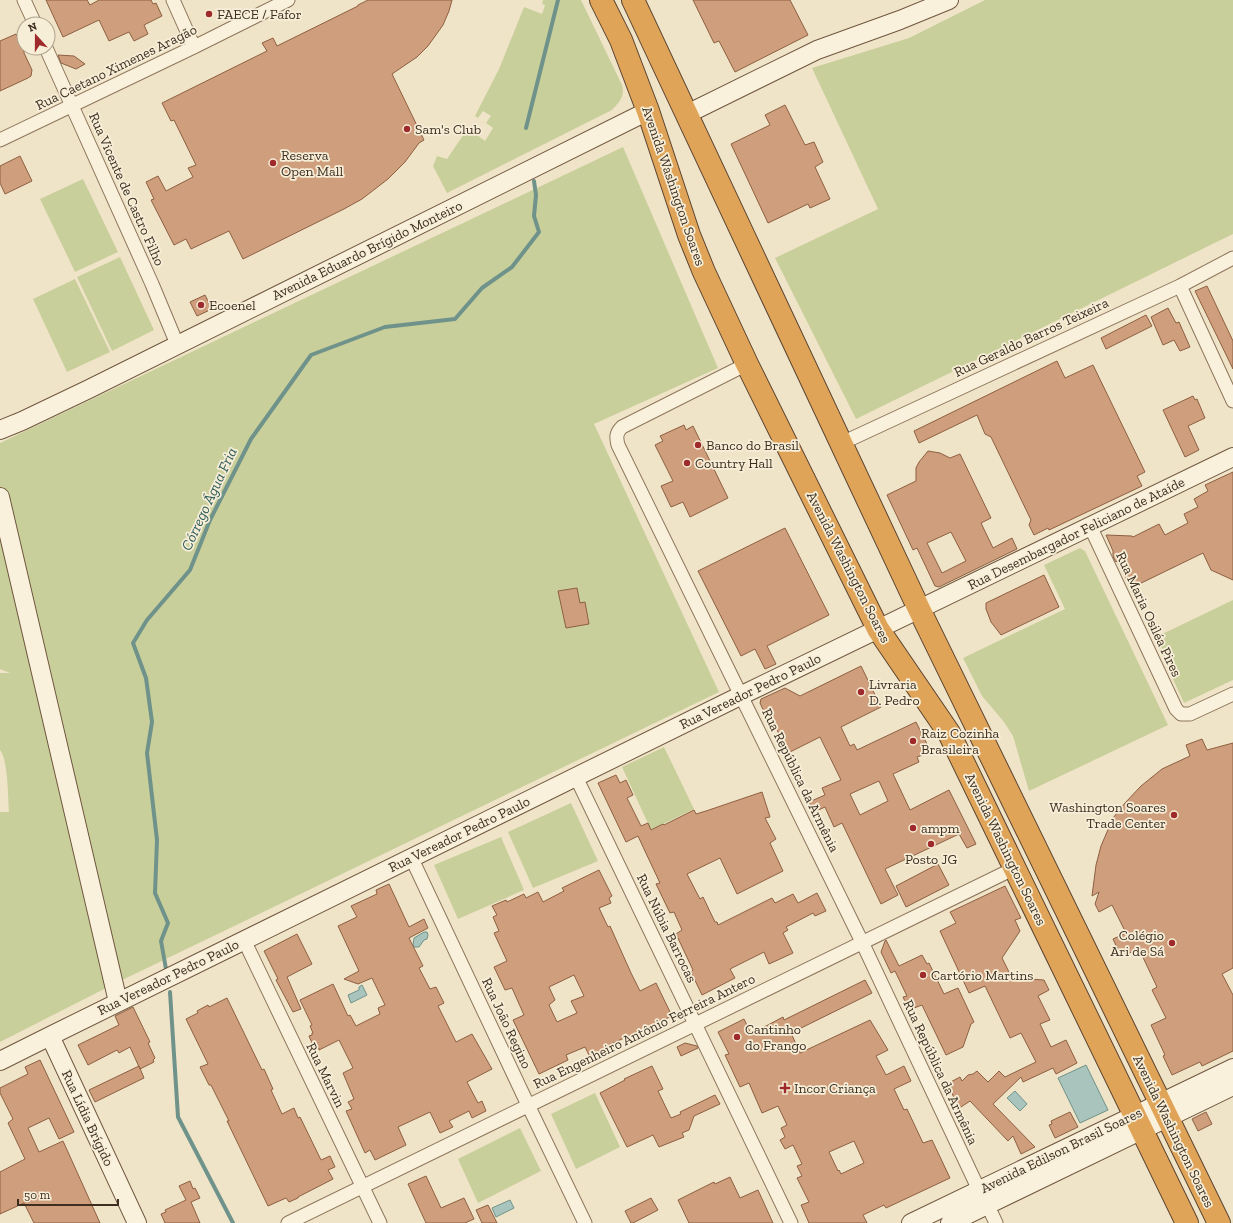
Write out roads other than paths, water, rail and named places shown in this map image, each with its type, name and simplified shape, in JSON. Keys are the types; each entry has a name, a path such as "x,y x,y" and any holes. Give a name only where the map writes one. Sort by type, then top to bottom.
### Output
{"highway":[{"name":"Avenida Washington Soares","path":"601,0 621,40 648,111 688,235 748,364 878,629 949,733 1016,868 1187,1223"},
{"name":"Avenida Washington Soares","path":"633,0 919,609 1219,1223"}],"street":[{"path":"24,0 31,16"},
{"path":"173,0 194,47"},
{"name":"Rua Caetano Ximenes Aragão","path":"0,140 288,0"},
{"path":"687,114 817,50 900,20 949,0"},
{"name":"Rua Vicente de Castro Filho","path":"50,56 149,276 177,344"},
{"name":"Avenida Eduardo Brígido Monteiro","path":"0,430 56,405 648,111"},
{"name":"Rua Geraldo Barros Teixeira","path":"842,444 1180,286 1233,258"},
{"path":"1180,286 1233,401"},
{"name":"Rua República da Armênia","path":"748,364 622,427 616,438 618,445 742,695 996,1223"},
{"name":"Rua Desembargador Feliciano de Ataíde","path":"919,609 1233,457"},
{"path":"0,497 118,1002"},
{"name":"Rua Maria Osiléa Pires","path":"1090,526 1176,709 1181,714 1190,714 1233,694"},
{"name":"Rua Vereador Pedro Paulo","path":"0,1062 411,857 919,609"},
{"name":"Rua Núbia Barrocas","path":"576,777 791,1223"},
{"name":"Rua João Regino","path":"411,857 528,1105 586,1223"},
{"name":"Rua Engenheiro Antônio Ferreira Antero","path":"288,1223 1016,868"},
{"name":"Rua Marvin","path":"244,940 380,1223"},
{"name":"Rua Lídia Brígido","path":"50,1036 137,1223"},
{"name":"Avenida Edilson Brasil Soares","path":"1164,1110 1233,1068"},
{"name":"Avenida Edilson Brasil Soares","path":"912,1223 983,1197 1164,1110 1233,1086"},
{"name":"Avenida Edilson Brasil Soares","path":"950,1223 983,1197"}],"water":[{"path":"424,932 427,932 427,939 424,940 419,947 414,947 414,938"},
{"path":"362,985 367,995 351,1003 348,995 359,990 359,987"},
{"path":"1086,1065 1108,1110 1080,1123 1058,1078"},
{"path":"1015,1091 1027,1104 1020,1111 1007,1098"},
{"path":"510,1200 514,1208 496,1217 492,1208"}],"waterway":[{"name":"Córrego Água Fria","path":"526,128 558,0"},
{"name":"Córrego Água Fria","path":"166,969 161,941 168,923 155,893 157,840 147,753 152,722 146,678 133,643 147,620 190,570 210,520 251,439 311,355 385,327 455,319 482,288 512,267 539,232 534,216 536,195 534,181"},
{"name":"Córrego Água Fria","path":"170,992 178,1117 233,1223"}],"place":[{"name":"FAECE / Fafor","path":"209,14"},
{"name":"Sam's Club","path":"407,129"},
{"name":"Reserva Open Mall","path":"273,163"},
{"name":"Ecoenel","path":"201,305"},
{"name":"Banco do Brasil","path":"698,445"},
{"name":"Country Hall","path":"687,463"},
{"name":"Livraria D. Pedro","path":"861,692"},
{"name":"Raiz Cozinha Brasileira","path":"913,741"},
{"name":"Washington Soares Trade Center","path":"1174,815"},
{"name":"ampm","path":"913,828"},
{"name":"Posto JG","path":"931,844"},
{"name":"Colégio Ari de Sá","path":"1172,943"},
{"name":"Cartório Martins","path":"923,975"},
{"name":"Cantinho do Frango","path":"737,1037"},
{"name":"Incor Criança","path":"785,1088"}]}
